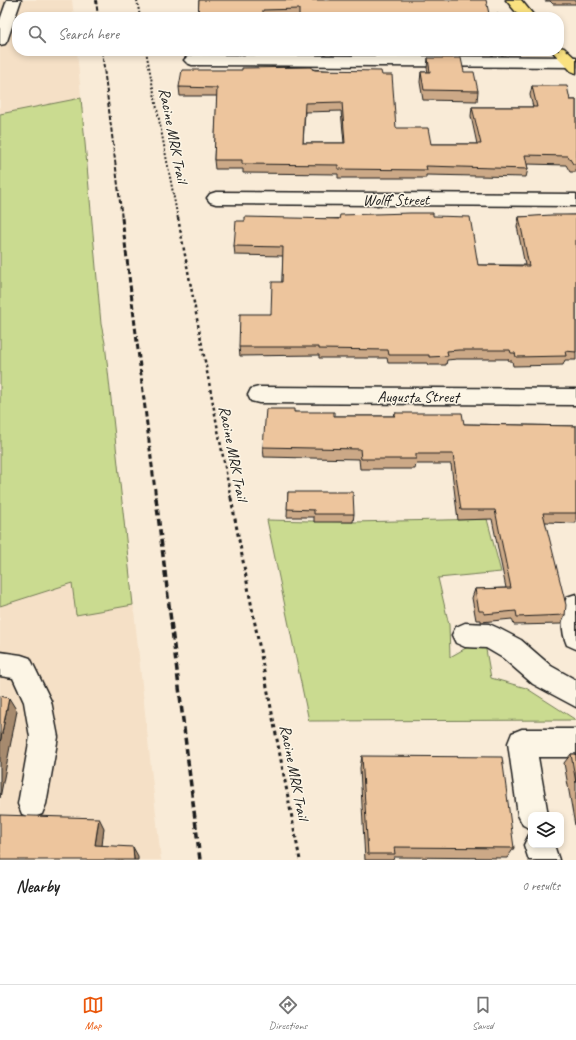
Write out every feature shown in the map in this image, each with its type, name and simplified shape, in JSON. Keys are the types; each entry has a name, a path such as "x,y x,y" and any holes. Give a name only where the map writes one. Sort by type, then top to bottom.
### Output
{"main road":[{"path":"513,0 524,12"},
{"path":"564,55 574,64"}],"street":[{"path":"0,41 14,0"},
{"path":"192,60 574,64"},
{"name":"Wolff Street","path":"216,198 576,200"},
{"name":"Augusta Street","path":"259,395 576,397"},
{"path":"576,605 576,638"},
{"path":"465,635 489,636 495,639 512,649 542,675 576,694"},
{"path":"0,664 21,667 37,701 44,737 32,804"},
{"path":"533,812 522,743 576,743"},
{"path":"540,848 544,860"}],"path":[{"path":"136,0 139,12"},
{"name":"Racine MRK Trail","path":"147,56 300,860"}],"shaded area":[{"path":"0,0 72,0 73,12 12,12 12,56 77,56 101,324 105,343 161,860 0,860"}],"green space":[{"path":"81,98 101,324 105,343 133,605 76,615 72,583 0,606 0,114"},
{"path":"487,519 501,572 438,578 449,625 450,657 473,644 485,644 491,678 526,688 576,720 309,721 267,520 353,522"}],"building":[{"path":"199,0 486,0 489,12 299,12 299,9 263,10 263,12 198,12"},
{"path":"428,58 461,58 464,72 474,72 478,91 424,90 421,72 430,72"},
{"path":"312,67 312,69 315,70 381,71 382,75 392,75 396,128 428,128 431,144 481,144 472,107 537,107 532,86 567,86 570,100 576,100 576,164 573,164 568,156 525,155 528,169 426,166 427,170 338,169 338,165 242,164 242,160 214,160 217,88 179,87 182,70 242,70 242,68","holes":["342,102 345,143 303,143 305,103"]},
{"path":"433,213 433,216 470,217 478,265 529,266 519,217 576,215 576,352 565,351 566,356 516,357 515,353 511,353 510,350 459,350 447,351 448,356 429,357 429,355 389,355 388,350 319,349 319,347 239,347 240,314 271,314 272,282 282,282 283,247 234,246 236,221 245,221 245,217 339,219 340,215"},
{"path":"266,409 294,409 294,412 334,412 334,416 395,416 395,413 462,413 464,424 576,426 576,513 543,513 566,605 565,615 517,617 516,611 484,614 484,611 479,611 475,589 511,588 495,510 461,510 453,454 416,454 416,459 361,459 360,449 263,447"},
{"path":"288,492 353,492 354,514 314,514 314,510 287,509"},
{"path":"0,696 9,698 0,743"},
{"path":"571,754 576,754 576,783"},
{"path":"362,756 502,757 514,848 394,847 395,854 368,854"},
{"path":"0,815 99,818 95,845 133,847 134,860 0,860"}],"railway":[{"path":"96,0 97,12"},
{"path":"103,56 122,219"},
{"path":"122,218 156,499"},
{"path":"156,498 200,860"}]}
